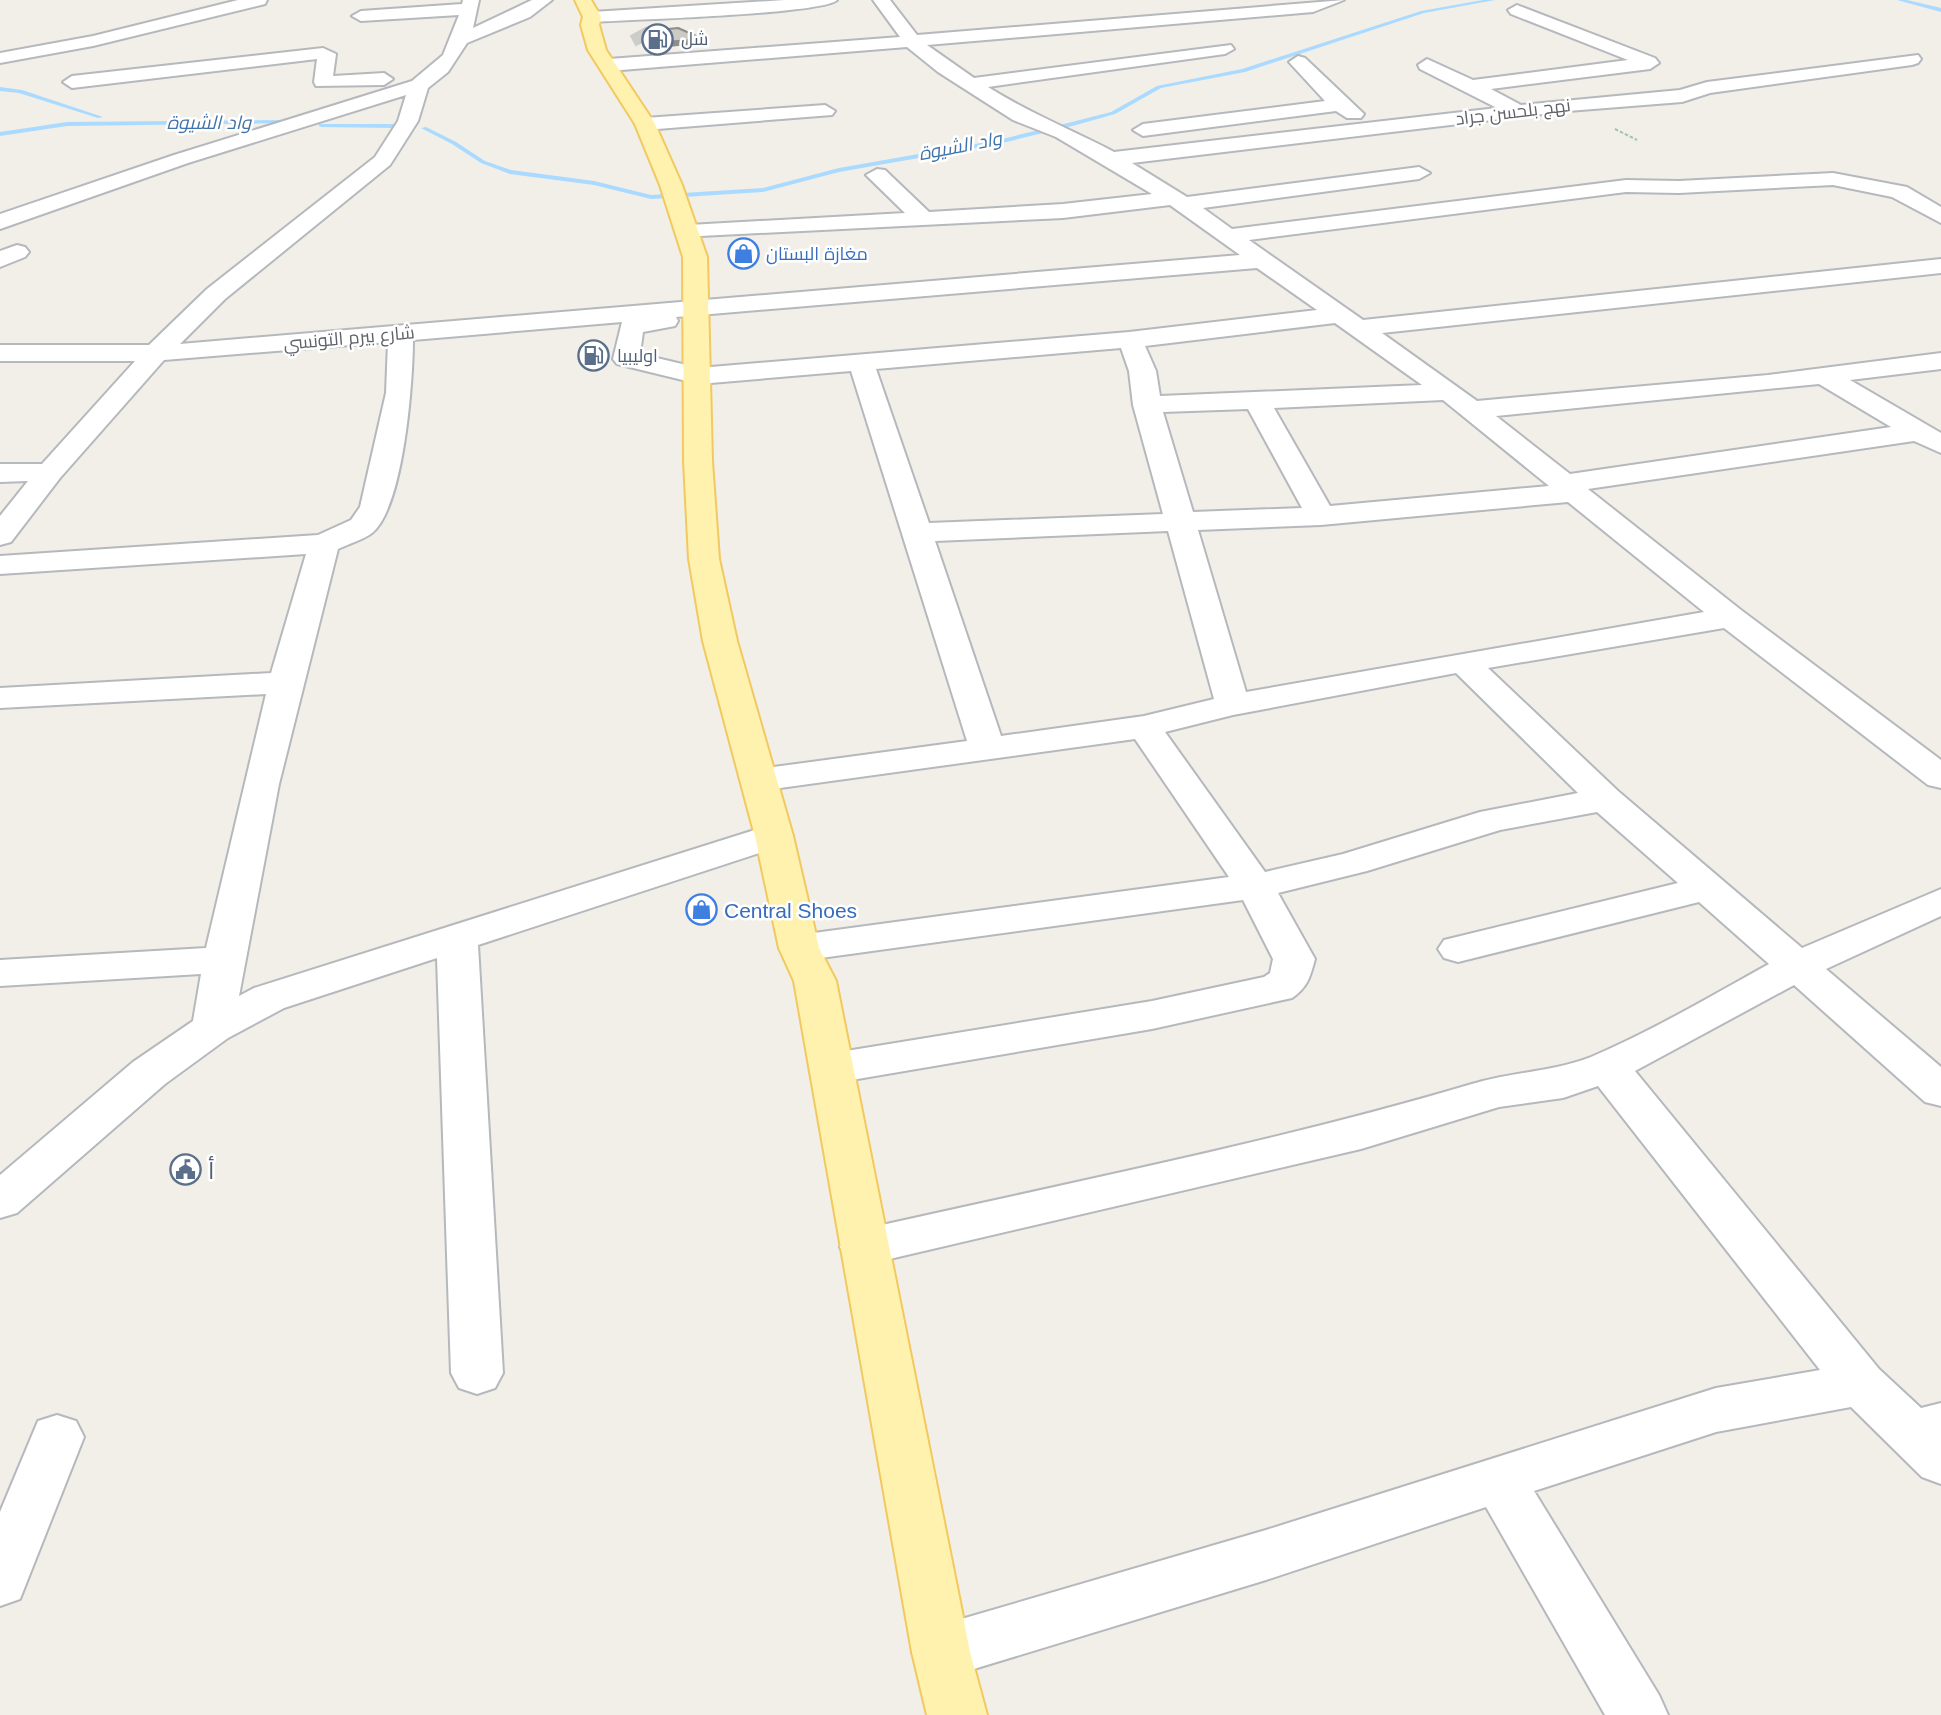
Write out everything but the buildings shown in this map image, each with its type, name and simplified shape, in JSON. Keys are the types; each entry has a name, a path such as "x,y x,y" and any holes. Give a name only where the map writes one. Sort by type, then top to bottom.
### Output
{"main road":[{"path":"586,8 603,58 645,124 679,207 695,257 699,376 698,461 704,559 720,641 774,836 799,948 816,981 941,1653 957,1715"}],"street":[{"path":"0,58 93,41 259,0"},
{"path":"0,536 50,472 156,353 216,294 383,161 408,121 427,80 463,39 524,13 544,0"},
{"path":"524,13 586,8 829,0"},
{"path":"881,0 914,44 971,84 1020,116 1061,133 1111,159 1178,201 1449,392 1730,617 1941,777"},
{"path":"1293,0 1313,8"},
{"path":"603,58 914,44 1313,8 1336,0"},
{"path":"361,16 470,5 463,39"},
{"path":"586,8 642,37 603,58"},
{"path":"1470,86 1656,65 1517,10"},
{"path":"971,84 1225,49"},
{"path":"72,82 326,53 316,79 329,83 427,80"},
{"name":"نهج بلحسن جراد","path":"1111,159 1568,105 1682,96 1707,89 1912,59"},
{"path":"1298,62 1340,105 1376,128"},
{"path":"1427,65 1520,112"},
{"path":"1685,78 1707,89"},
{"path":"0,222 181,159 427,80"},
{"path":"1061,133 1167,125 1340,105"},
{"path":"645,124 825,111"},
{"path":"679,207 925,219 1178,201 1419,173"},
{"path":"877,175 925,219"},
{"path":"1227,236 1626,186 1679,187 1810,178 1856,181 1899,192 1941,216"},
{"path":"1265,260 698,313 631,327 626,359 699,376 1351,321 1941,265"},
{"name":"شارع بيرم التونسي","path":"0,353 156,353 698,313"},
{"path":"0,565 324,544 362,526 375,508 399,393 401,333"},
{"path":"1129,340 1141,362 1147,382 1147,405 1233,705"},
{"path":"1471,410 1823,376 1941,361"},
{"path":"861,363 987,748"},
{"path":"1823,376 1929,439"},
{"path":"1147,405 1258,403 1449,392"},
{"path":"1258,403 1321,516"},
{"path":"917,533 1321,516 1567,489 1929,439"},
{"path":"0,472 50,472"},
{"path":"212,1028 223,960 283,683 324,544"},
{"path":"759,780 1144,727 1233,705 1463,662 1730,617"},
{"path":"1463,662 1605,799 1941,1091"},
{"path":"0,698 283,683"},
{"path":"834,1068 1152,1015 1276,988 1289,980 1294,959 1255,886 1144,727"},
{"path":"799,948 1255,886 1353,863 1493,820 1605,799"},
{"path":"0,1201 149,1073 212,1028 269,998 774,836"},
{"path":"1458,949 1706,888"},
{"path":"864,1247 1361,1133 1497,1092 1563,1083 1606,1068 1686,1028 1796,967 1941,901"},
{"path":"457,936 477,1373"},
{"path":"0,973 223,960"},
{"path":"1606,1068 1861,1384 1931,1439"},
{"path":"941,1653 1499,1481 1716,1410 1861,1384"},
{"path":"0,1580 57,1437"},
{"path":"1499,1481 1638,1715"}],"waterway":[{"name":"واد الشيوة","path":"424,128 483,162 510,172 594,183 651,197 763,190 839,170 998,142 1074,124 1113,113 1159,87 1243,71 1423,12 1492,0"},
{"name":"واد الشيوة","path":"1900,0 1941,10"},
{"name":"واد الشيوة","path":"0,89 20,91 100,117"},
{"name":"واد الشيوة","path":"0,134 67,124 290,122"},
{"name":"واد الشيوة","path":"321,125 396,126"}],"tunnel":[{"path":"638,31 644,42"}],"place":[{"name":"شل","path":"658,39"},
{"name":"مغازة البستان","path":"743,254"},
{"name":"اوليبيا","path":"594,356"},
{"name":"Central Shoes","path":"701,910"},
{"name":"أ","path":"185,1170"}]}
